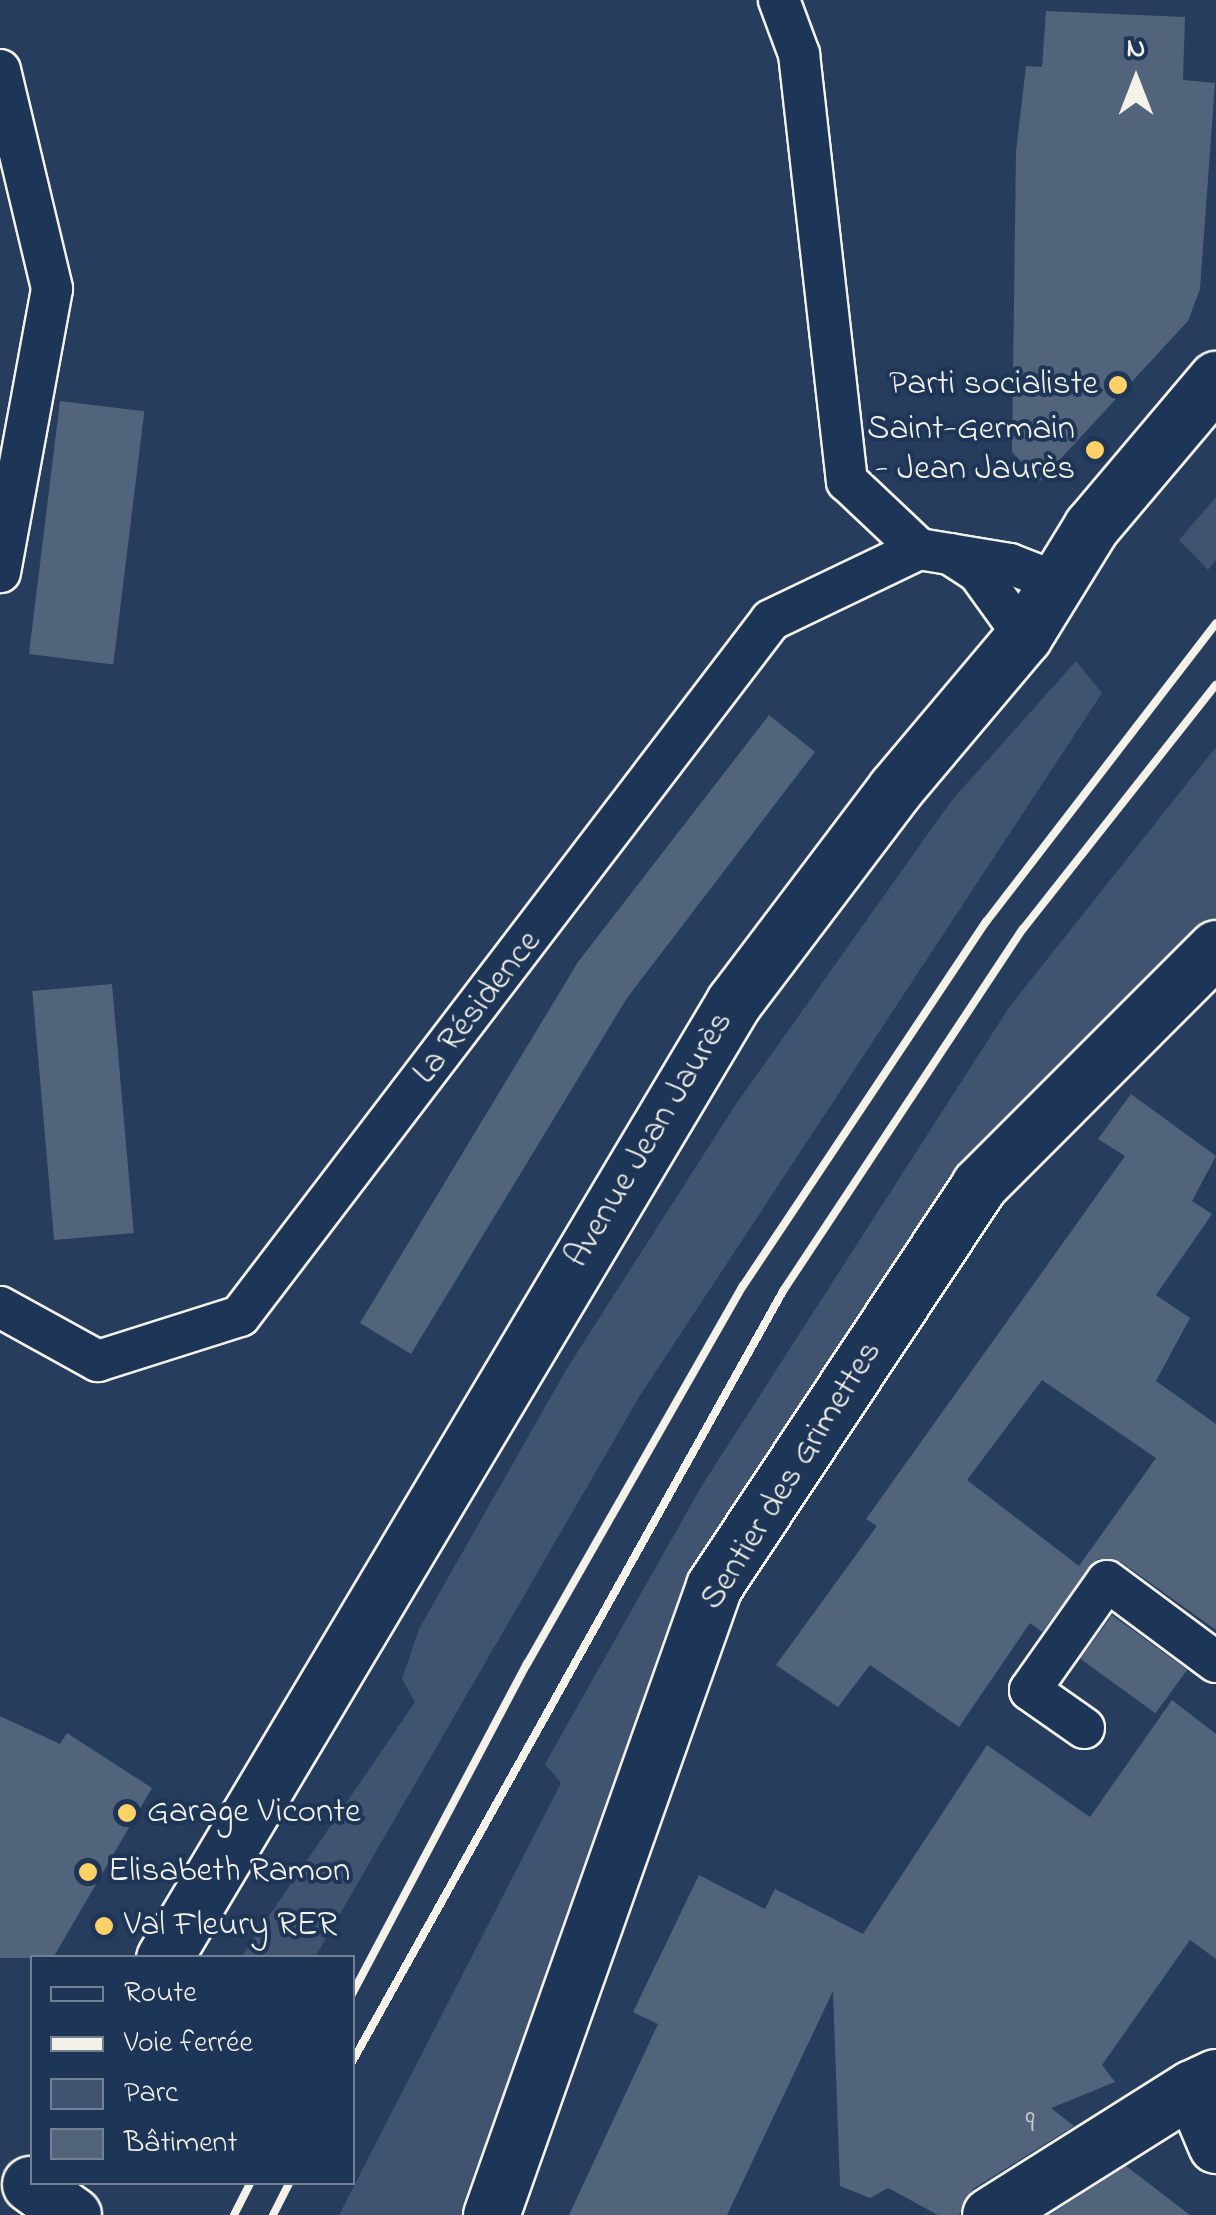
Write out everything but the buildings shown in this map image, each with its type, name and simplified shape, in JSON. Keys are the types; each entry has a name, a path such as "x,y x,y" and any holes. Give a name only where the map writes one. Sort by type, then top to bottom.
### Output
{"street":[{"name":"Avenue Jean Jaurès","path":"166,1955 734,1002 895,789 1024,636 1056,582 1136,470 1216,379"},
{"name":"Sentier des Grimettes","path":"490,2215 714,1586 980,1186 1216,948"},
{"path":"990,2215 1204,2082 1216,2146"},
{"path":"21,2188 73,2215"}],"lane":[{"path":"779,0 800,54 847,482 931,549 978,572 1024,636"},
{"path":"0,70 52,288 0,572"},
{"path":"931,549 1056,582"},
{"name":"La Résidence","path":"0,1307 98,1361 240,1316 772,620 931,549"},
{"path":"1084,1728 1030,1690 1108,1581 1216,1662"}],"green space":[{"path":"1216,497 1216,560 1208,570 1179,540"},
{"path":"1076,661 1102,693 639,1397 316,1955 242,1955 415,1702 402,1679 419,1629 566,1370 736,1104 952,800"},
{"path":"1216,747 1216,918 964,1174 695,1575 465,2215 339,2215 561,1783 545,1764 701,1487 1010,1006"}],"railway":[{"path":"355,1988 527,1664 743,1286 986,922 1216,623"},
{"path":"355,2057 783,1291 1023,929 1216,685"},
{"path":"234,2215 249,2185"},
{"path":"273,2215 288,2185"}],"place":[{"name":"Parti socialiste","path":"1118,385"},
{"name":"Saint-Germain - Jean Jaurès","path":"1095,450"},
{"name":"Garage Viconte","path":"127,1813"},
{"name":"Elisabeth Ramon","path":"88,1872"},
{"name":"Val Fleury RER","path":"104,1926"}]}
